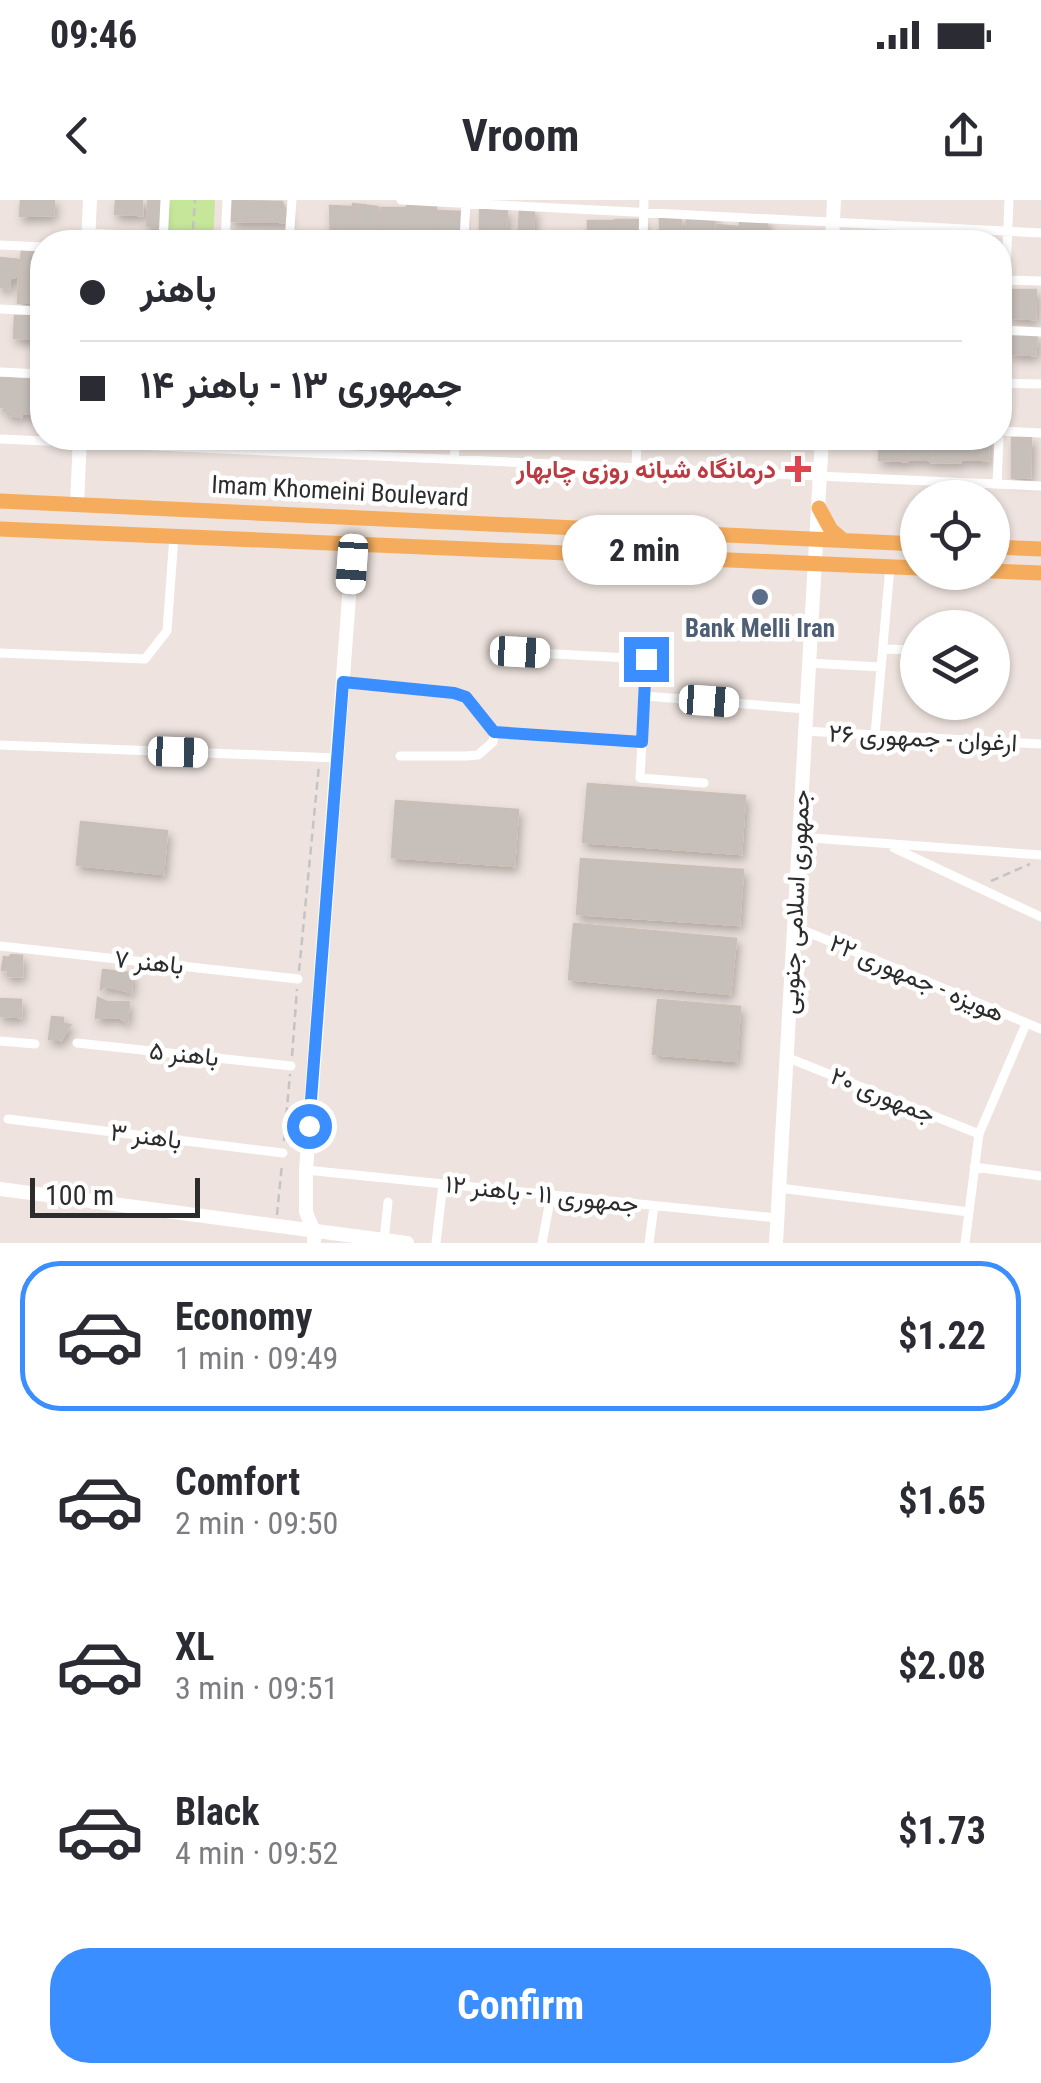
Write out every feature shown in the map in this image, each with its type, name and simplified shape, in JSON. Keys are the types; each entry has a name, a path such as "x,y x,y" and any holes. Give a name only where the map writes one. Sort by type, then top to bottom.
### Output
{"main road":[{"path":"88,230 90,200"},
{"path":"833,230 834,200"},
{"path":"77,504 80,450"},
{"name":"جمهوری اسلامی جنوبی","path":"776,1243 821,450"},
{"name":"Imam Khomeini Boulevard","path":"0,502 900,543"},
{"path":"796,538 808,530 820,508"},
{"path":"820,508 831,530 844,540"},
{"name":"Imam Khomeini Boulevard","path":"0,528 900,567"},
{"path":"314,1238 306,1212 306,1170 353,544"},
{"path":"1010,547 1041,549"},
{"path":"1010,572 1041,574"},
{"path":"0,1190 276,1227 294,1236 407,1243"},
{"path":"294,1236 306,1212"}],"street":[{"path":"164,230 165,200"},
{"path":"225,230 227,200"},
{"path":"290,230 292,200"},
{"path":"400,200 644,205 833,223 969,230"},
{"path":"1008,230 1009,200"},
{"path":"465,230 466,201"},
{"path":"643,230 644,205"},
{"path":"1012,232 1041,233"},
{"path":"0,244 30,246"},
{"path":"1012,280 1041,281"},
{"path":"0,309 30,310"},
{"path":"1012,331 1041,332"},
{"path":"0,372 30,373"},
{"path":"1012,383 1041,384"},
{"path":"1012,434 1041,433"},
{"path":"0,439 30,439"},
{"path":"257,450 908,480"},
{"path":"454,459 455,450"},
{"path":"636,468 637,450"},
{"path":"997,480 999,450"},
{"path":"1010,485 1041,486"},
{"path":"0,653 145,658 167,631 174,536"},
{"path":"875,735 890,567"},
{"path":"883,648 900,649"},
{"path":"520,652 646,659 640,778 704,784"},
{"path":"808,663 881,667"},
{"path":"343,682 454,693 466,697 494,732 493,742 478,754 446,758 400,756"},
{"path":"644,696 806,709"},
{"name":"ارغوان - جمهوری ۲۶","path":"804,731 1041,744"},
{"path":"494,732 642,742"},
{"path":"0,745 337,758"},
{"path":"798,838 1041,855"},
{"path":"885,844 1041,917"},
{"name":"هویزه - جمهوری ۲۲","path":"794,926 1041,1029"},
{"name":"باهنر ۷","path":"0,946 298,978"},
{"path":"964,1243 979,1134 1026,1024"},
{"path":"0,1040 35,1044"},
{"name":"باهنر ۵","path":"77,1043 291,1066"},
{"name":"جمهوری ۲۰","path":"786,1057 979,1134"},
{"name":"باهنر ۳","path":"8,1119 283,1153"},
{"path":"974,1167 1041,1176"},
{"name":"جمهوری ۱۱ - باهنر ۱۲","path":"306,1170 777,1218"},
{"path":"436,1243 444,1184"},
{"path":"779,1188 968,1212"},
{"path":"542,1243 551,1195"},
{"path":"384,1240 388,1202"},
{"path":"649,1243 654,1206"}],"path":[{"path":"193,230 196,200"},
{"path":"276,1227 320,758"},
{"path":"976,886 1029,864 1041,863"}],"green space":[{"path":"170,200 215,200 214,230 169,230"}],"building":[{"path":"21,200 54,200 53,215 20,216"},
{"path":"116,200 142,200 142,215 115,214"},
{"path":"148,200 161,200 158,228 147,225"},
{"path":"232,201 282,202 290,222 231,221"},
{"path":"353,204 378,207 379,230 352,230"},
{"path":"407,205 436,207 433,230 406,230"},
{"path":"330,206 352,207 351,230 331,230"},
{"path":"381,208 405,208 405,230 379,230"},
{"path":"480,210 507,211 506,230 480,230"},
{"path":"520,210 534,210 533,230 519,230"},
{"path":"436,211 463,212 462,230 435,230"},
{"path":"687,215 714,216 713,230 686,230"},
{"path":"740,218 767,220 767,230 740,230"},
{"path":"660,219 681,219 682,230 660,230"},
{"path":"615,220 643,220 643,230 615,230"},
{"path":"588,221 615,221 615,230 588,230"},
{"path":"717,225 738,227 738,230 717,230"},
{"path":"22,249 30,249 30,275 20,275"},
{"path":"0,258 19,260 19,276 10,278 9,288 0,287"},
{"path":"19,277 30,277 30,302 18,303"},
{"path":"1012,290 1036,290 1035,319 1012,318"},
{"path":"15,316 30,316 30,339 14,338"},
{"path":"1012,335 1037,335 1035,355 1012,354"},
{"path":"0,378 30,380 30,414 22,413 21,417 7,414 8,408 0,407"},
{"path":"1012,438 1031,438 1030,477 1012,478"},
{"path":"879,450 907,450 907,461 879,460"},
{"path":"908,450 931,450 931,460 908,459"},
{"path":"932,450 960,450 960,462 932,462"},
{"path":"960,450 988,450 988,460 960,459"},
{"path":"588,784 745,796 741,854 583,842"},
{"path":"396,801 518,810 514,866 392,857"},
{"path":"81,822 167,831 163,874 77,865"},
{"path":"581,859 743,870 739,925 577,914"},
{"path":"574,924 736,939 730,994 569,979"},
{"path":"22,956 22,976 8,976 8,970 2,970 4,957"},
{"path":"103,970 132,973 131,992 107,986 101,989"},
{"path":"98,998 129,1002 127,1022 119,1017 96,1018"},
{"path":"0,999 21,1000 21,1017 0,1016"},
{"path":"658,1000 740,1007 736,1061 653,1054"},
{"path":"52,1017 63,1018 63,1024 70,1025 61,1040 49,1039"}],"place":[{"name":"درمانگاه شبانه روزی چابهار","path":"798,469"},
{"name":"Bank Melli Iran","path":"760,597"}],"route":[{"path":"309,1126 343,682 454,693 466,697 494,732 642,742 646,659"}]}
